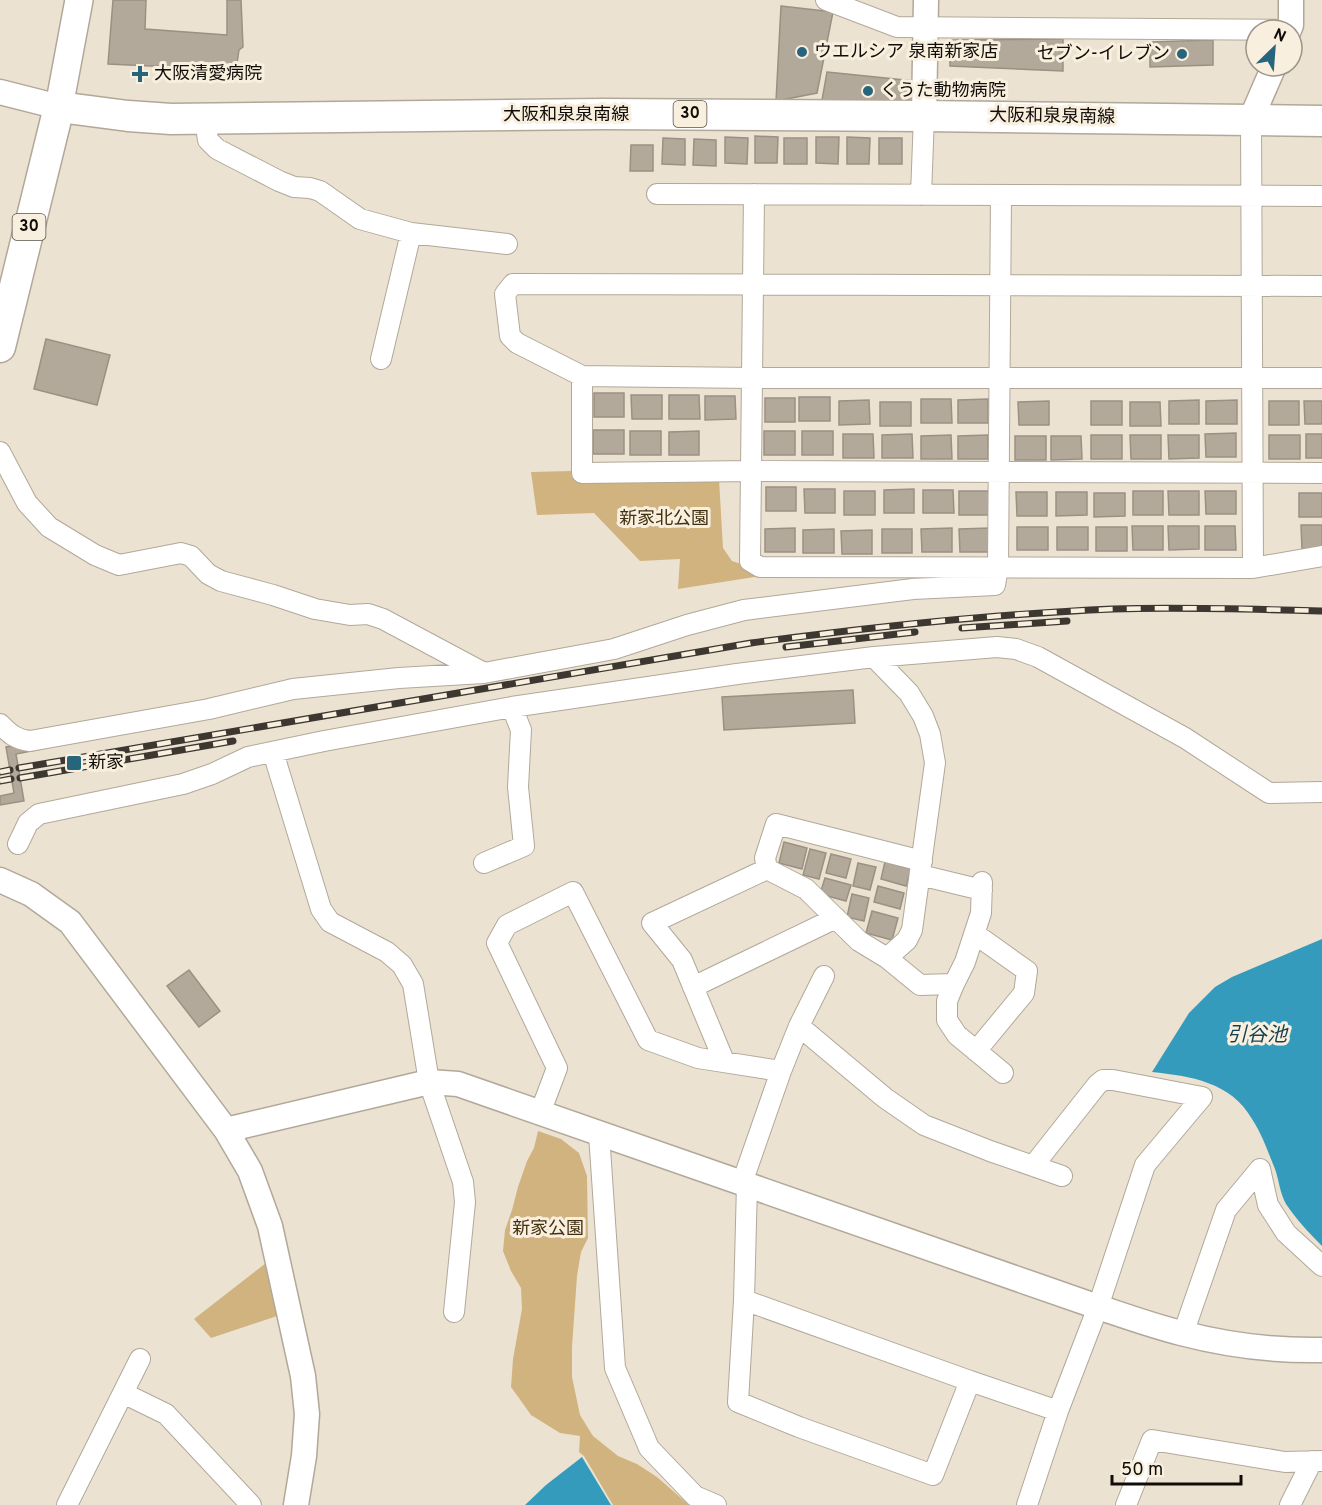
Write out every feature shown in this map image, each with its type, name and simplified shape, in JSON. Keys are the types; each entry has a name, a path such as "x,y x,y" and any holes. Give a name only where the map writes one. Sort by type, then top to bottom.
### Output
{"main road":[{"path":"59,107 79,0"},
{"name":"大阪和泉泉南線","path":"59,107 171,119 603,114 1322,121"},
{"name":"30","path":"0,347 59,107"}],"street":[{"path":"827,0 897,27 1244,30"},
{"path":"921,195 926,0"},
{"path":"1291,0 1291,18"},
{"path":"1253,568 1251,119 1269,78"},
{"path":"0,92 59,107"},
{"path":"205,119 208,140 217,149 279,181 294,187 320,191 360,219 411,233 507,244"},
{"path":"657,194 1322,196"},
{"path":"754,194 750,561 760,567 1253,568 1322,556"},
{"path":"0,724 20,740 30,741 209,709 293,689 399,678 484,674 614,649 687,625 744,610 913,589 995,585 998,567 1000,195"},
{"path":"381,359 411,233"},
{"path":"1322,286 513,284 505,294 510,336 517,343 582,376 1322,378"},
{"path":"582,376 582,472 1322,473"},
{"path":"0,452 27,503 49,527 95,555 119,565 181,553 191,556 208,574 221,582 315,609 350,615 368,614 383,619 484,674"},
{"path":"18,844 28,823 39,814 183,784 212,774 248,757 324,741 512,707 737,674 874,657 997,647 1016,649 1038,657 1185,738 1269,792 1322,792"},
{"path":"874,657 909,693 923,716 930,734 935,763 912,930 907,940 888,958"},
{"path":"484,863 524,846 518,788 521,730 512,707"},
{"path":"273,752 321,909 330,922 387,952 402,965 413,984 429,1082 463,1182 465,1202 454,1312"},
{"path":"767,869 765,858 776,824 982,886 981,913 965,962 947,1001 947,1020 957,1035 1003,1072"},
{"path":"767,869 806,889 859,941 888,958 920,985 954,984"},
{"path":"724,1062 682,960 652,923 767,869"},
{"path":"0,880 31,894 70,922 226,1130 250,1171 270,1226 303,1377 307,1414 296,1505"},
{"path":"540,1113 556,1068 497,943 507,925 573,892 648,1040 698,1058 781,1071"},
{"path":"693,987 836,918"},
{"path":"975,934 1027,971 1024,993 976,1051"},
{"path":"824,976 799,1026 781,1071 744,1184 744,1300 738,1402 933,1475 970,1382"},
{"path":"799,1026 885,1098 924,1125 1062,1176"},
{"path":"1031,1504 1058,1411 1098,1307 1145,1165 1202,1097 1103,1080 1033,1166"},
{"path":"226,1130 429,1082 458,1084 1098,1307 1182,1334 1235,1345 1322,1350"},
{"path":"599,1134 615,1368 649,1448 695,1496 716,1505"},
{"path":"1182,1334 1226,1210 1260,1169 1268,1205 1286,1233 1322,1266"},
{"path":"744,1300 970,1382 1058,1411"},
{"path":"62,1502 140,1359"},
{"path":"123,1393 165,1414 251,1505"},
{"path":"1126,1505 1152,1440 1285,1462 1317,1461"},
{"path":"1290,1505 1317,1461"}],"green space":[{"name":"新家北公園","path":"571,471 572,478 719,479 723,548 732,561 773,574 678,589 680,559 640,561 594,513 537,515 531,472"},
{"name":"新家公園","path":"538,1131 561,1139 579,1153 587,1176 588,1238 581,1252 577,1276 572,1347 572,1377 580,1415 593,1436 618,1456 637,1464 657,1477 689,1505 613,1505 584,1456 579,1452 580,1436 560,1433 531,1415 511,1387 513,1359 522,1309 521,1288 503,1251 505,1230"},
{"path":"266,1263 280,1315 211,1338 194,1319"}],"water":[{"name":"引谷池","path":"1322,939 1322,1246 1286,1204 1265,1143 1243,1107 1233,1097 1208,1083 1152,1072 1189,1013 1215,987 1232,977"},
{"path":"582,1457 611,1505 525,1505 546,1485"}],"building":[{"path":"113,0 146,0 145,29 227,35 227,0 241,0 243,47 239,50 236,70 108,64"},
{"name":"ウエルシア 泉南新家店","path":"781,6 833,12 817,93 776,101"},
{"path":"1063,39 1063,71 950,66 950,40"},
{"name":"セブン-イレブン","path":"1213,40 1213,65 1150,67 1150,42"},
{"name":"くうた動物病院","path":"827,72 914,81 909,102 822,100"},
{"path":"755,136 778,137 777,163 755,163"},
{"path":"725,137 748,138 747,164 725,163"},
{"path":"816,137 839,137 838,164 816,163"},
{"path":"847,137 870,138 869,164 847,164"},
{"path":"663,138 685,139 685,165 662,164"},
{"path":"784,138 807,138 807,164 784,164"},
{"path":"879,138 902,138 902,164 879,164"},
{"path":"694,139 716,140 716,166 693,165"},
{"path":"631,145 653,145 653,171 630,171"},
{"path":"46,339 110,355 97,405 34,389"},
{"path":"594,393 624,393 624,417 594,417"},
{"path":"631,395 662,395 662,419 632,419"},
{"path":"669,395 699,395 700,419 669,419"},
{"path":"705,396 735,396 736,419 705,420"},
{"path":"799,397 830,397 830,421 799,421"},
{"path":"765,398 795,398 795,422 765,422"},
{"path":"921,399 951,399 952,423 921,423"},
{"path":"988,399 988,423 958,423 958,400"},
{"path":"869,400 870,424 839,425 839,401"},
{"path":"1199,400 1199,424 1169,424 1169,401"},
{"path":"1237,400 1237,424 1206,424 1206,401"},
{"path":"1049,401 1049,425 1019,425 1018,402"},
{"path":"1091,401 1122,401 1122,425 1091,425"},
{"path":"1269,401 1299,401 1299,425 1269,425"},
{"path":"1304,401 1322,401 1322,424 1305,424"},
{"path":"880,402 911,402 911,426 880,426"},
{"path":"1130,402 1160,402 1161,426 1130,426"},
{"path":"593,430 624,430 624,454 593,454"},
{"path":"630,431 661,431 661,455 630,455"},
{"path":"699,431 699,455 669,455 669,432"},
{"path":"764,431 795,431 795,455 764,455"},
{"path":"802,431 833,431 833,455 802,455"},
{"path":"1236,433 1236,457 1206,457 1205,434"},
{"path":"843,434 873,434 874,458 843,458"},
{"path":"912,434 913,458 882,458 882,435"},
{"path":"1306,434 1322,434 1322,458 1306,458"},
{"path":"951,435 952,459 921,459 921,436"},
{"path":"988,435 988,459 958,459 958,436"},
{"path":"1091,435 1122,435 1122,459 1091,459"},
{"path":"1130,435 1161,435 1161,459 1131,459"},
{"path":"1168,435 1199,435 1199,458 1169,459"},
{"path":"1269,435 1300,435 1300,459 1269,459"},
{"path":"1015,436 1046,436 1046,460 1015,460"},
{"path":"1051,436 1081,436 1082,459 1051,460"},
{"path":"766,487 796,487 796,511 766,511"},
{"path":"804,489 835,489 835,513 805,513"},
{"path":"914,489 914,513 884,513 884,490"},
{"path":"923,490 953,490 954,513 923,513"},
{"path":"844,491 875,491 875,515 844,515"},
{"path":"959,491 990,491 990,515 959,515"},
{"path":"1133,491 1163,491 1163,515 1133,515"},
{"path":"1168,491 1199,491 1199,515 1169,515"},
{"path":"1205,491 1236,491 1236,514 1206,514"},
{"path":"1016,492 1047,492 1047,516 1017,516"},
{"path":"1056,492 1087,492 1087,515 1056,516"},
{"path":"1094,493 1125,493 1125,516 1094,517"},
{"path":"1299,493 1322,493 1322,517 1299,517"},
{"path":"1301,525 1322,525 1322,549 1302,549"},
{"path":"1132,526 1163,526 1163,550 1133,550"},
{"path":"1168,526 1199,526 1199,549 1169,550"},
{"path":"1205,526 1235,526 1236,550 1205,550"},
{"path":"1017,527 1048,527 1048,550 1017,550"},
{"path":"1057,527 1088,527 1088,550 1057,550"},
{"path":"1096,527 1127,527 1127,551 1096,551"},
{"path":"795,528 795,552 765,552 765,529"},
{"path":"952,528 952,552 922,552 921,529"},
{"path":"990,528 990,552 960,552 959,529"},
{"path":"834,529 834,553 803,553 803,530"},
{"path":"882,529 912,529 912,553 882,553"},
{"path":"872,530 872,554 842,554 841,531"},
{"path":"853,690 855,723 724,730 722,697"},
{"path":"41,742 42,749 16,754 24,801 0,805 0,796 14,793 6,747"},
{"path":"784,842 807,848 802,869 779,863"},
{"path":"810,849 826,853 819,879 803,875"},
{"path":"831,854 851,859 846,878 826,873"},
{"path":"885,862 911,869 906,886 881,879"},
{"path":"858,863 876,867 870,890 853,886"},
{"path":"825,878 851,885 846,901 820,894"},
{"path":"878,886 904,893 900,909 874,902"},
{"path":"852,894 869,898 864,921 847,917"},
{"path":"872,911 898,918 892,940 866,933"},
{"path":"189,970 220,1011 199,1027 167,986"}],"railway":[{"path":"19,768 751,643 841,632 977,618 1113,609 1322,611"},
{"path":"962,628 1067,621"},
{"path":"786,647 915,632"},
{"path":"20,778 233,741"},
{"path":"0,772 10,770"},
{"path":"0,781 11,779"}],"place":[{"name":"ウエルシア 泉南新家店","path":"802,52"},
{"name":"セブン-イレブン","path":"1182,54"},
{"name":"大阪清愛病院","path":"140,74"},
{"name":"くうた動物病院","path":"868,91"},
{"name":"新家","path":"74,763"}]}
